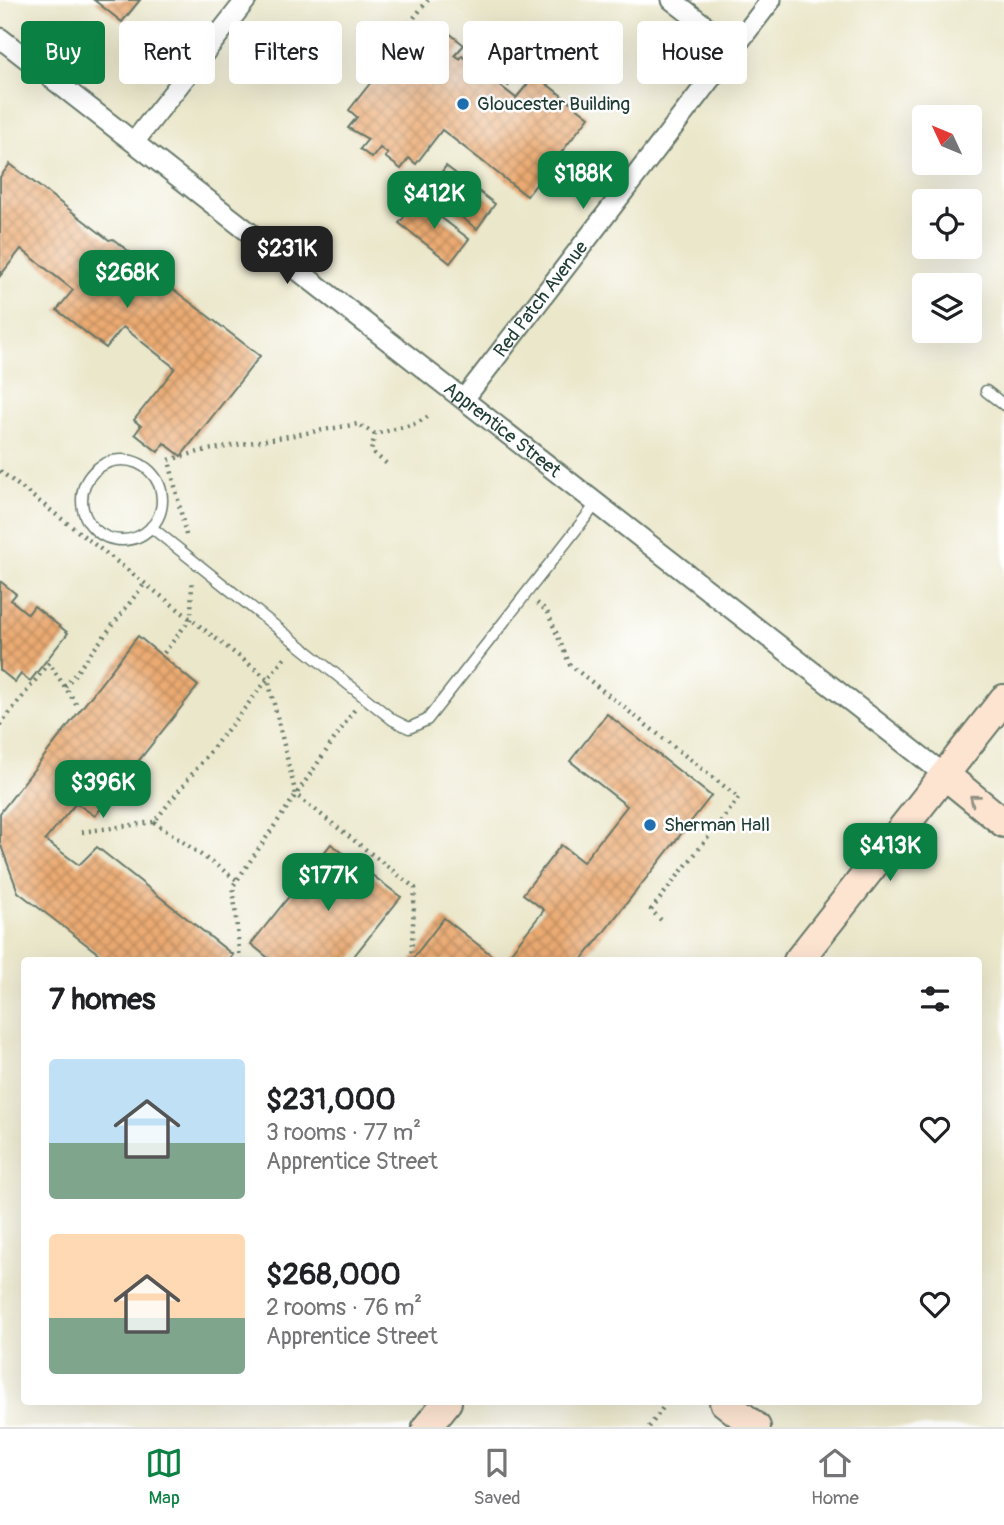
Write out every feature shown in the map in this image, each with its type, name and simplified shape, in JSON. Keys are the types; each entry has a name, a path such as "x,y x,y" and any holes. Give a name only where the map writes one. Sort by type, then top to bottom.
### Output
{"street":[{"path":"134,142 246,0"},
{"path":"672,0 699,21"},
{"name":"Red Patch Avenue","path":"747,31 771,0"},
{"name":"Apprentice Street","path":"0,38 1004,822"},
{"name":"Red Patch Avenue","path":"464,398 706,84"},
{"path":"801,957 1004,699"},
{"path":"427,1427 445,1405"},
{"path":"728,1405 756,1427"}],"lane":[{"path":"986,391 1004,405"},
{"path":"116,460 132,461 147,469 157,481 162,497 160,513 152,527 142,535 117,540 105,537 91,526 83,511 82,493 89,477 101,466 116,460"},
{"path":"152,527 363,697 393,720 409,727 427,720 598,503"}],"path":[{"path":"411,21 428,0"},
{"path":"164,653 191,618 192,577 196,562 189,546 169,460 202,451 358,425 375,434 415,424 429,416"},
{"path":"375,434 371,451 387,464"},
{"path":"0,471 268,679 296,795 415,888 411,957"},
{"path":"65,687 145,583"},
{"path":"525,594 547,611 570,665 739,798 651,910 663,922"},
{"path":"154,822 296,643"},
{"path":"0,725 49,663 77,705"},
{"path":"240,957 233,886 363,697"},
{"path":"82,832 154,822 237,880"},
{"path":"649,1427 665,1405"}],"building":[{"path":"94,0 140,0 121,21"},
{"name":"Gloucester Building","path":"449,33 463,44 455,55 460,59 463,57 463,84 498,84 516,98 528,84 547,84 589,117 527,196 442,130 416,164 409,158 401,169 385,157 388,154 380,148 372,158 360,149 368,139 348,128 357,117 349,110 370,84 449,84"},
{"path":"10,164 109,240 113,239 163,278 161,280 260,356 181,456 164,443 158,452 135,434 141,426 134,420 175,368 123,327 106,348 57,310 73,290 21,249 0,276 0,177"},
{"path":"446,166 495,204 477,229 428,191"},
{"path":"418,200 469,239 450,263 399,223"},
{"path":"0,581 16,594 11,600 28,614 34,606 68,633 30,681 21,674 15,682 0,670"},
{"path":"138,636 198,686 95,816 76,803 45,840 79,865 97,847 233,955 103,957 18,892 0,843 0,813"},
{"name":"Sherman Hall","path":"607,714 711,796 584,957 507,957 544,910 523,894 561,845 583,862 627,806 570,761"},
{"path":"331,844 401,897 353,957 267,957 251,944"},
{"path":"444,918 494,957 414,957"}],"place":[{"name":"Gloucester Building","path":"463,104"},
{"name":"Sherman Hall","path":"650,825"}]}
